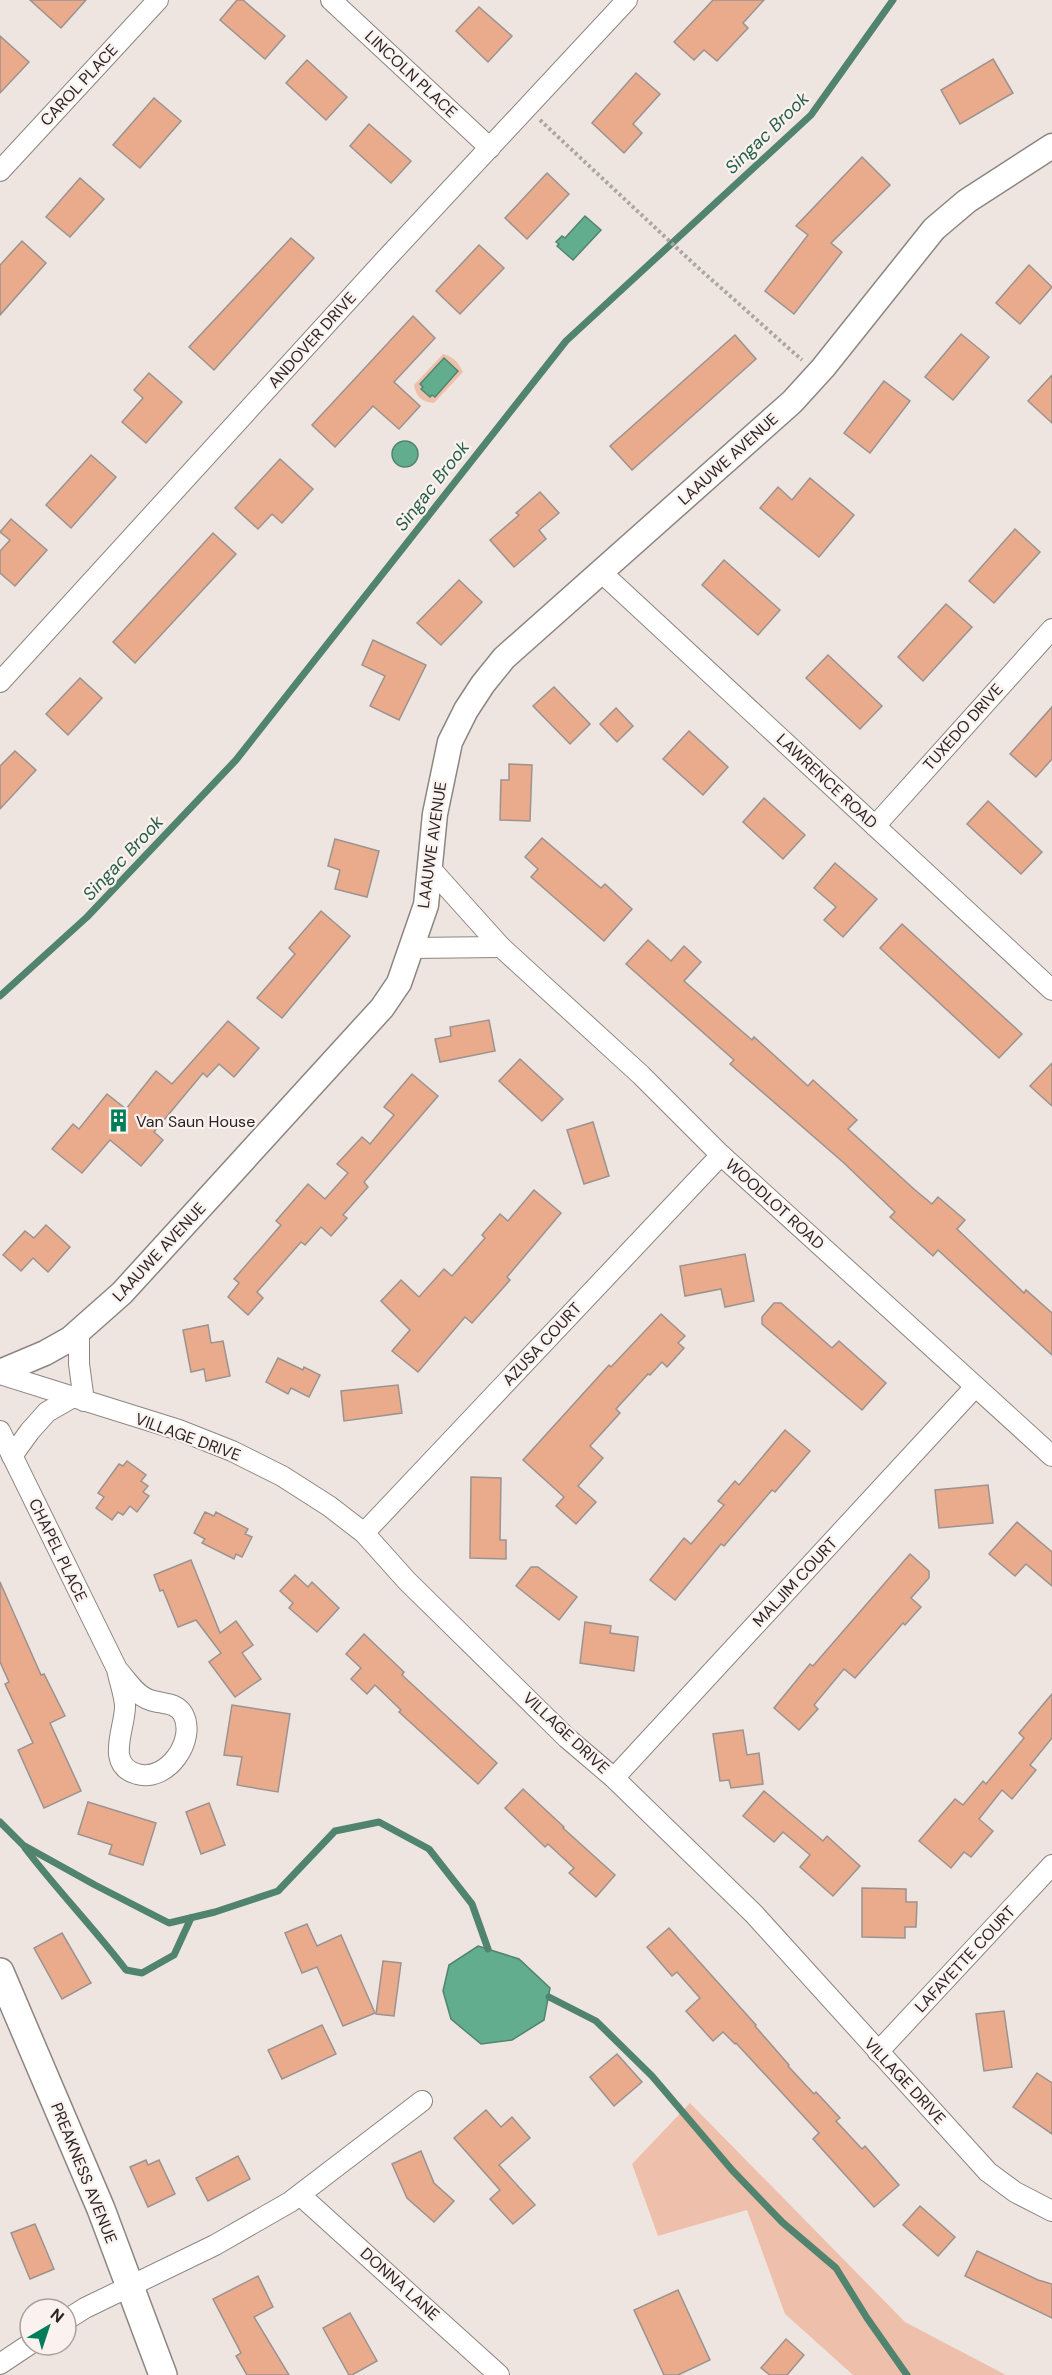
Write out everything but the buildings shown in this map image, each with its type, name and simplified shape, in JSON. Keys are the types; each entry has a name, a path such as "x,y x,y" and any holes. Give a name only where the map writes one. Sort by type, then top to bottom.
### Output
{"main road":[{"name":"PREAKNESS AVENUE","path":"0,1972 101,2210 163,2375"}],"street":[{"name":"CAROL PLACE","path":"0,171 158,0"},
{"name":"LINCOLN PLACE","path":"331,0 490,148"},
{"name":"ANDOVER DRIVE","path":"0,682 384,261 627,0"},
{"name":"LAAUWE AVENUE","path":"0,1373 45,1353 79,1331 122,1293 365,1029 399,983 426,905 435,813 450,742 466,710 504,657 792,402 823,368 934,229 967,201 1052,146"},
{"name":"LAWRENCE ROAD","path":"601,573 1052,990"},
{"name":"TUXEDO DRIVE","path":"875,826 1052,629"},
{"name":"WOODLOT ROAD","path":"430,868 501,947 640,1075 721,1155 1052,1456"},
{"path":"411,948 501,947"},
{"name":"AZUSA COURT","path":"364,1533 721,1155"},
{"path":"12,1456 30,1431 47,1413 79,1399 79,1331"},
{"name":"VILLAGE DRIVE","path":"0,1373 179,1430 232,1451 282,1476 329,1506 364,1533 407,1581 567,1738 614,1778 754,1914 988,2172 1016,2192 1052,2211"},
{"name":"MALJIM COURT","path":"614,1778 975,1387"},
{"name":"CHAPEL PLACE","path":"0,1431 117,1669 125,1706 118,1748 120,1760 127,1770 138,1775 160,1772 182,1750 186,1736 186,1722 181,1711 171,1704 148,1700 138,1693 117,1669"},
{"name":"LAFAYETTE COURT","path":"878,2052 1052,1865"},
{"path":"78,2312 215,2245 300,2195 422,2101"},
{"name":"DONNA LANE","path":"300,2195 500,2375"},
{"path":"0,2364 18,2352"}],"path":[{"path":"537,117 694,264 806,363"}],"shaded area":[{"path":"585,216 601,230 573,260 557,246 559,244 556,242 562,236 565,238"},
{"path":"443,354 455,360 463,372 434,403 426,401 418,396 414,385"},
{"path":"444,358 458,371 435,397 432,395 430,397 421,389 423,387 420,384"},
{"path":"405,441 414,445 418,454 414,463 405,467 396,463 392,454 396,445"},
{"path":"478,1946 519,1959 550,1988 544,2020 512,2040 481,2044 451,2019 443,1991 449,1965"},
{"path":"690,2103 905,2322 1006,2375 853,2375 785,2314 747,2210 658,2236 632,2164"}],"waterway":[{"name":"Singac Brook","path":"0,996 87,917 236,760 566,341 811,115 893,0"},
{"path":"0,1822 23,1845 169,1923 215,1912 278,1891 335,1831 379,1822 429,1849 472,1904 488,1949"},
{"path":"25,1848 126,1970 142,1973 174,1955 191,1918"},
{"path":"549,1997 596,2021 652,2076 732,2170 782,2222 836,2268 867,2318 907,2375"}],"place":[{"name":"Van Saun House","path":"118,1121"}]}
